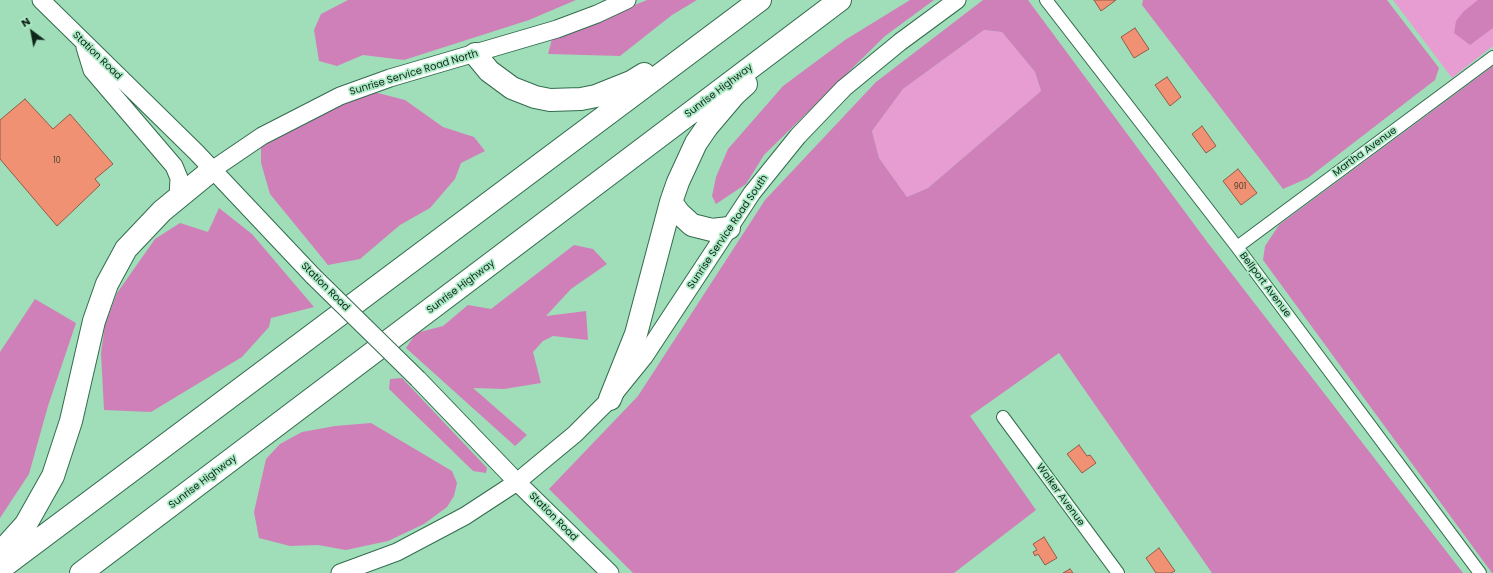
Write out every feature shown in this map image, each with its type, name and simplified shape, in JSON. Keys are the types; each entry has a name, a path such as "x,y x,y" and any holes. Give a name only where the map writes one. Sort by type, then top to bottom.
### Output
{"highway":[{"path":"475,54 489,71 504,83 523,93 550,100 581,99 614,89 644,74 759,0"},
{"path":"0,568 759,0"},
{"name":"Sunrise Highway","path":"82,573 840,0"},
{"path":"610,399 636,334 671,202 678,182 696,143 735,94 790,50 843,0"},
{"path":"0,553 26,524 56,470 71,421 88,341 108,284 126,249 150,222 212,170"},
{"path":"671,202 679,213 692,225 712,230 729,228"}],"street":[{"name":"Station Road","path":"40,0 212,170 313,276 418,379 517,482 610,573"},
{"name":"Sunrise Service Road North","path":"212,170 276,128 340,96 390,78 475,54 557,28 597,14 627,0"},
{"name":"Sunrise Service Road South","path":"340,573 397,552 440,530 486,503 517,482 575,434 610,399 660,335 729,228 776,161 819,113 844,88 900,42 957,0"},
{"name":"Bellport Avenue","path":"1046,0 1237,247 1480,573"},
{"path":"83,43 92,70 174,166 179,178 178,198"},
{"name":"Martha Avenue","path":"1237,247 1493,57"},
{"name":"Walker Avenue","path":"1003,417 1118,573"}],"shaded area":[{"path":"348,0 576,0 529,20 404,60 363,55 337,66 319,61 314,30 321,14"},
{"path":"647,0 697,0 672,15 620,56 548,54 552,39"},
{"path":"910,0 934,0 885,36 764,155 746,184 716,204 712,196 716,177 728,149 783,86 845,40"},
{"path":"983,0 1028,0 1208,243 1463,573 1212,573 1059,353 970,416 1036,510 954,573 633,573 549,489 638,396 765,200 876,82","holes":["984,30 1002,32 1035,72 1041,91 928,188 907,197 879,158 872,131 903,89"]},
{"path":"1143,0 1387,0 1439,68 1435,80 1308,178 1283,189 1142,5"},
{"path":"1393,0 1493,0 1493,46 1452,78"},
{"path":"1478,0 1493,0 1493,28 1470,45 1454,33 1456,21 1464,11"},
{"path":"984,30 1002,32 1035,72 1041,91 928,188 907,197 879,158 872,131 903,89"},
{"path":"1493,66 1492,573 1263,260 1265,246 1279,225"},
{"path":"374,92 405,100 443,127 474,137 485,151 461,163 455,179 430,208 400,225 360,259 328,265 270,194 261,163 261,147 340,105"},
{"path":"219,208 252,234 314,307 271,318 269,327 242,357 151,412 104,410 101,353 105,325 117,293 155,239 180,223 208,232"},
{"path":"574,245 593,249 607,264 571,289 546,316 586,311 588,340 553,336 543,341 533,352 541,383 504,389 473,388 527,435 515,446 406,348 416,333 443,326 468,305 491,309"},
{"path":"35,299 76,323 48,406 29,474 0,518 0,352"},
{"path":"402,378 487,468 486,473 473,471 389,389 390,379"},
{"path":"371,423 452,471 457,483 454,496 447,507 424,524 388,541 346,550 318,545 290,546 259,538 254,512 266,459 280,444 302,432 335,426"}],"building":[{"path":"1094,0 1116,0 1101,11"},
{"path":"1135,28 1149,49 1134,58 1121,37"},
{"path":"1167,77 1181,97 1170,106 1155,85"},
{"path":"25,99 53,129 70,114 113,164 95,179 100,185 57,226 0,159 0,120"},
{"path":"1202,126 1216,146 1206,153 1192,134"},
{"path":"1238,169 1257,193 1241,205 1223,181"},
{"path":"1079,445 1087,456 1090,455 1096,463 1082,473 1067,454"},
{"path":"1044,537 1057,558 1045,565 1038,554 1035,556 1033,552 1037,550 1033,544"},
{"path":"1159,548 1175,571 1171,573 1156,573 1146,558"},
{"path":"1070,569 1073,573 1063,573"}]}
